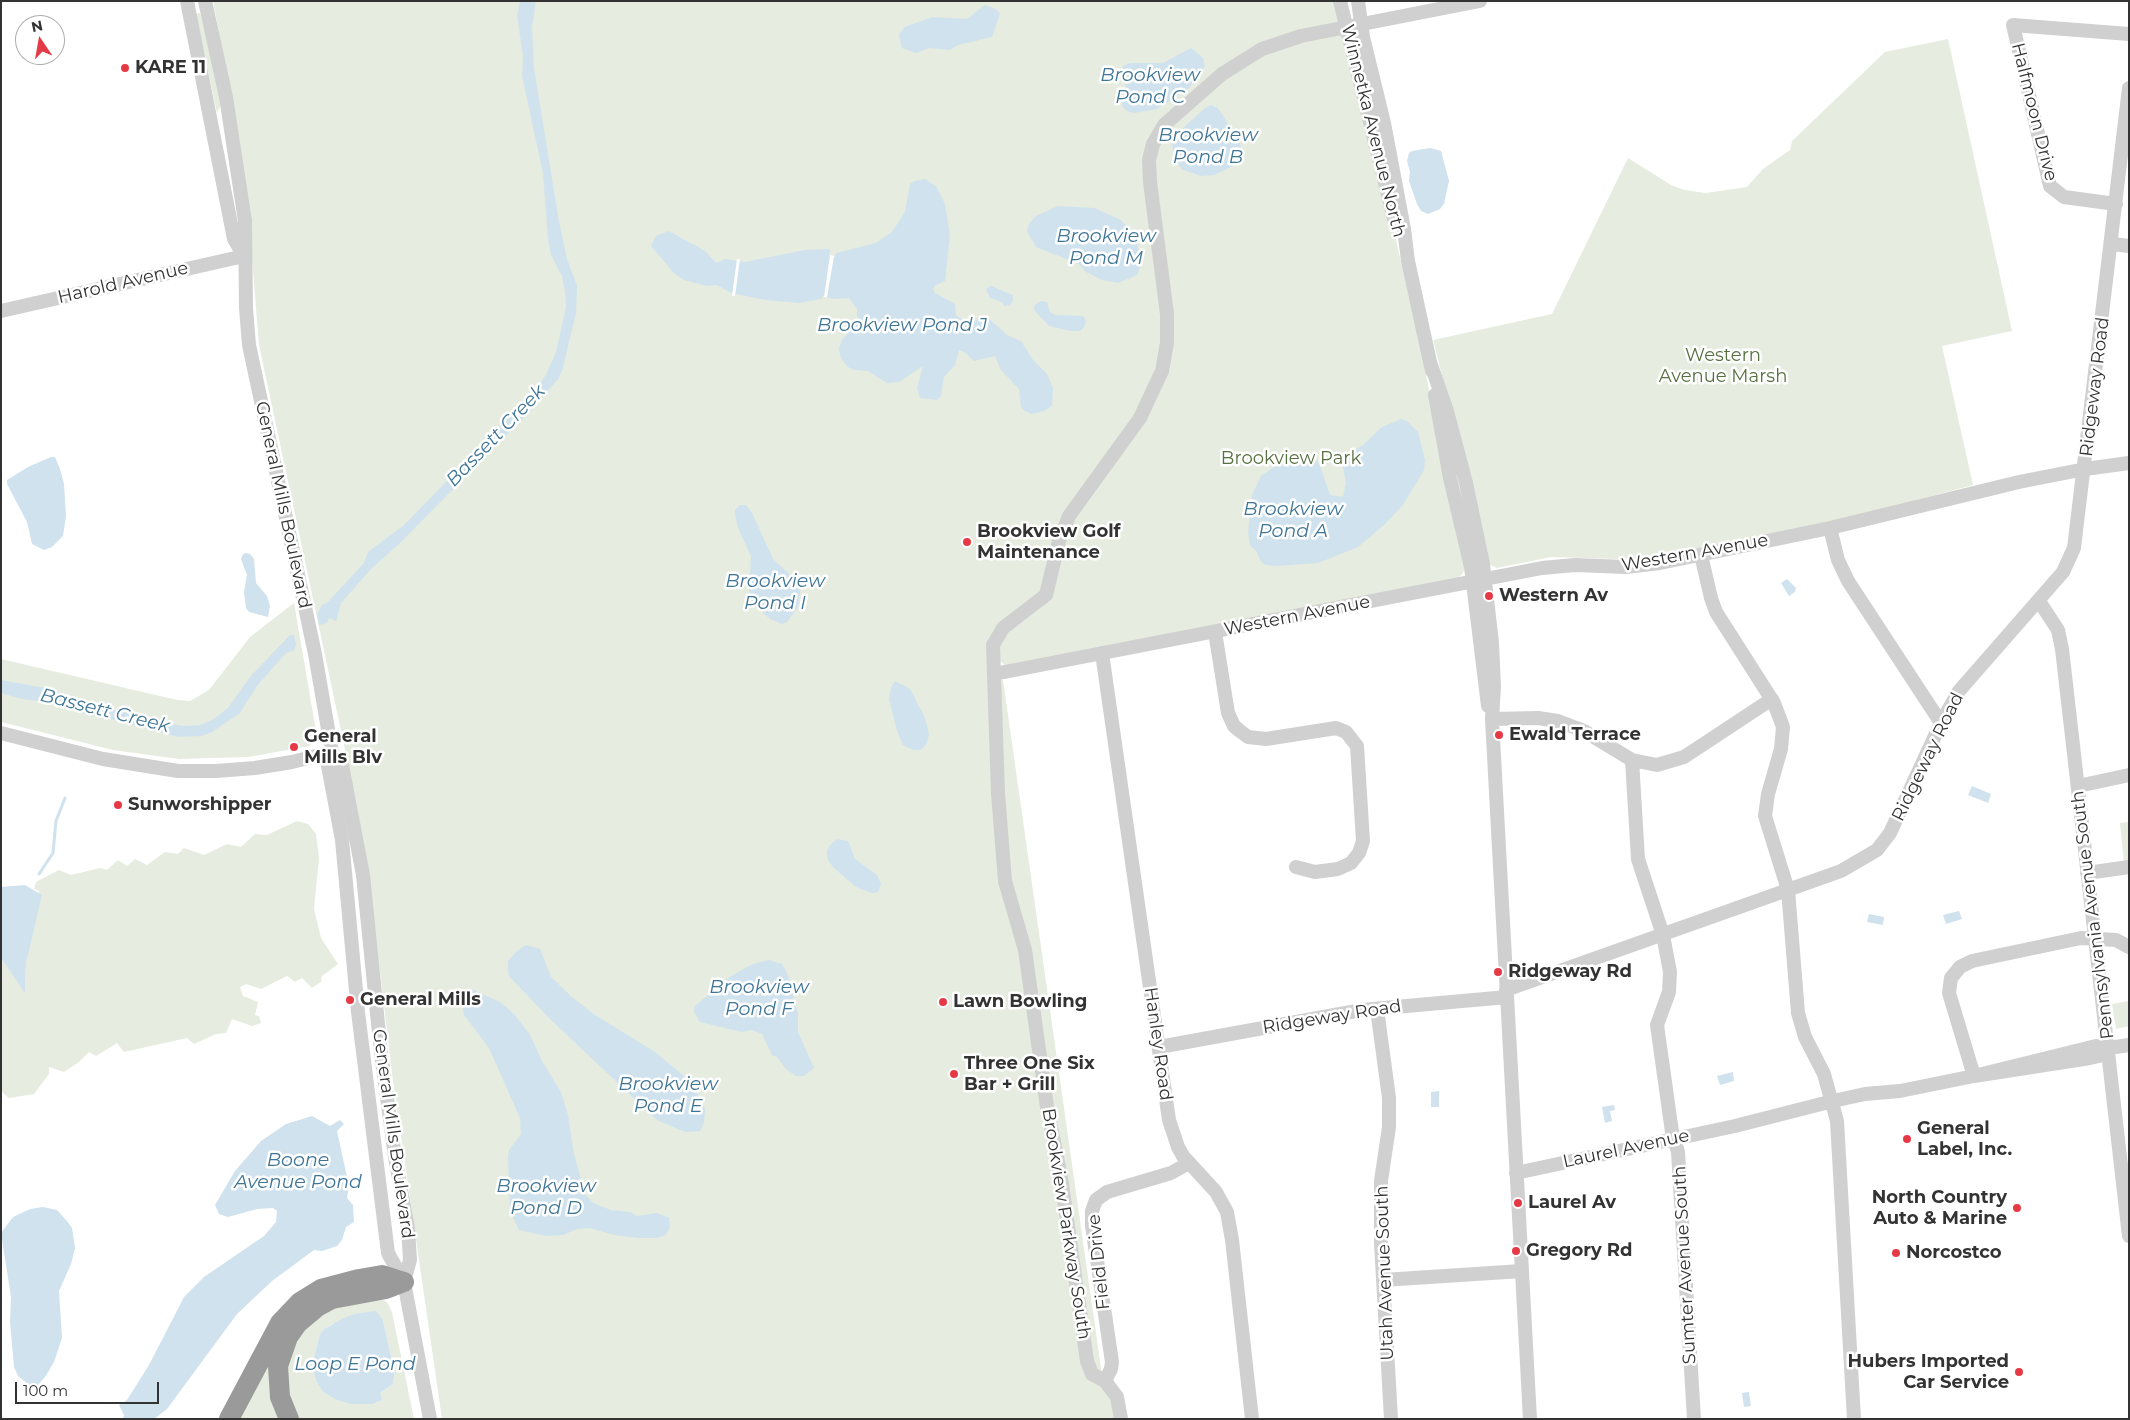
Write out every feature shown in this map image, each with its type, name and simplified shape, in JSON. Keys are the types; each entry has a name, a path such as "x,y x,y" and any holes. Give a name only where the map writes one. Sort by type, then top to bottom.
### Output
{"highway":[{"path":"229,1419 280,1323 300,1302 321,1289 382,1274 404,1282"},
{"path":"289,1419 280,1397 278,1366 288,1337 302,1318 332,1299 386,1289 404,1282"}],"street":[{"name":"General Mills Boulevard","path":"187,1 234,238 244,256"},
{"name":"General Mills Boulevard","path":"205,1 224,87 247,236 244,256 249,345 314,654 332,752 328,766 342,840 358,1012 388,1253 404,1282 430,1419"},
{"name":"Winnetka Avenue North","path":"1340,1 1395,222 1408,260"},
{"path":"1348,1 1356,23 1361,25 1480,1"},
{"name":"Winnetka Avenue North","path":"1358,1 1361,25 1386,132 1408,260 1430,362 1447,411 1466,483 1494,686 1492,719 1530,1419"},
{"name":"Brookview Parkway South","path":"1105,1381 1092,1374 1087,1361 1061,1177 1047,1107 1025,950 1005,881 998,793 993,644 1003,628 1046,595 1059,541 1069,516 1140,418 1162,371 1168,330 1149,168 1150,152 1164,124 1240,61 1279,43 1361,25"},
{"name":"Halfmoon Drive","path":"2116,204 2064,197 2050,186 2013,25 2129,34"},
{"name":"Ridgeway Road","path":"1159,1047 1376,1008 1507,993 1852,866 1869,856 1884,842 1896,824 1941,723 1964,684 2039,601 2063,572 2071,557 2076,541 2085,469 2129,88"},
{"path":"2112,244 2129,246"},
{"name":"Harold Avenue","path":"1,311 244,256"},
{"name":"Western Avenue","path":"994,674 1551,567 1626,567 1701,555 1830,528 1990,489 2085,469 2129,463"},
{"path":"1830,528 1838,560 1848,581 1941,723"},
{"path":"1701,555 1716,612 1772,699 1780,715 1783,734 1766,804 1765,816 1788,890 1798,1013 1805,1036 1824,1074 1834,1105 1838,1136 1854,1419"},
{"name":"Pennsylvania Avenue South","path":"2039,601 2054,622 2061,640 2129,1236"},
{"path":"1215,632 1228,712 1234,726 1240,731 1248,736 1266,739 1336,728 1346,732 1357,746 1363,841 1359,853 1351,863 1338,869 1316,872 1296,867"},
{"name":"Hanley Road","path":"1102,653 1169,1120 1178,1147 1189,1163 1201,1174 1223,1202 1230,1224 1252,1419"},
{"path":"1492,719 1538,718 1558,721 1584,731 1632,760 1657,765 1678,760 1772,699"},
{"path":"1,733 103,759 178,771 255,768 292,762 332,752"},
{"name":"General Mills Boulevard","path":"332,752 342,765 363,875 381,1053 395,1157 408,1228 410,1260 404,1282"},
{"name":"Sumter Avenue South","path":"1632,760 1638,859 1663,935 1670,972 1670,986 1657,1025 1678,1152 1694,1419"},
{"path":"2078,786 2129,775"},
{"path":"2087,873 2129,867"},
{"path":"1974,1076 1950,999 1950,983 1956,970 1972,961 2081,938 2116,940 2129,947"},
{"name":"Utah Avenue South","path":"1376,1008 1389,1098 1389,1127 1381,1181 1382,1280 1391,1419"},
{"name":"Laurel Avenue","path":"1516,1173 1834,1105 1865,1094 1900,1091 1974,1076 2096,1046 2109,1048 2129,1045"},
{"name":"Field Drive","path":"1105,1381 1111,1370 1112,1362 1092,1226 1093,1206 1096,1200 1107,1192 1170,1173 1189,1163"},
{"path":"1382,1280 1522,1271"},
{"path":"1105,1381 1116,1397 1121,1419"}],"green space":[{"name":"Brookview Park","path":"213,1 1335,1 1396,240 1421,350 1465,568 1462,574 1458,578 1011,664 1005,665 1000,661 998,655 1001,638 1042,607 1072,521 1155,402 1169,363 1150,137 1162,342 1151,384 1138,411 1083,486 1040,592 999,624 993,631 988,644 989,683 1003,680 1104,1389 1111,1398 1115,1419 442,1419 392,1073 369,879 356,801 259,345 248,208 239,136"},
{"path":"200,13 207,35 220,100 220,107 217,113 196,14"},
{"name":"Western Avenue Marsh","path":"1948,39 2012,331 1942,346 1973,485 1856,516 1661,557 1616,559 1551,557 1497,568 1490,565 1433,340 1552,314 1628,158 1671,185 1684,190 1706,193 1747,187 1763,169 1790,150 1792,141 1885,52"},
{"path":"294,603 316,731 315,740 310,746 248,757 179,759 113,750 1,722 1,659 177,700 190,701 209,690 250,637"},
{"path":"297,821 308,824 316,834 319,858 314,909 321,938 338,964 322,976 321,982 312,988 302,978 295,982 287,976 261,989 246,984 240,987 243,996 258,1002 255,1015 259,1016 261,1023 252,1026 232,1019 226,1033 216,1034 194,1044 187,1038 124,1052 117,1043 96,1056 89,1052 79,1062 64,1072 49,1067 49,1074 34,1094 9,1098 4,1094 1,1090 1,958 25,992 26,963 39,891 34,889 36,882 59,870 71,875 100,868 107,870 118,860 127,866 135,859 147,865 165,852 178,854 184,848 204,855 227,844 241,847 255,834 267,835"},
{"path":"2129,822 2129,862 2124,863 2120,823"},
{"path":"2129,1001 2129,1026 2116,1029 2112,1004"},
{"path":"380,1298 387,1302 392,1312 414,1419 295,1419 283,1385 295,1339 322,1311","holes":["383,1320 395,1368 393,1384 380,1393 323,1392 316,1381 312,1365 320,1334 324,1329 332,1324"]},
{"path":"279,1333 284,1419 234,1419"}],"water":[{"name":"Bassett Creek","path":"520,1 536,1 532,28 534,68 559,222 567,259 577,286 576,313 562,371 558,379 530,411 399,544 371,569 341,603 336,621 329,618 327,623 319,625 317,614 322,605 328,602 364,563 368,552 403,526 531,395 546,375 556,352 566,307 565,291 562,276 551,255 543,173 522,76 523,56 517,15"},
{"path":"985,5 996,9 1000,14 992,37 958,45 950,50 929,48 916,53 902,48 899,35 904,27 933,17 967,19"},
{"name":"Brookview Pond C","path":"1191,48 1203,58 1205,66 1189,88 1157,109 1134,113 1127,111 1122,106 1123,94 1127,90 1121,71 1123,66 1130,63 1163,63"},
{"name":"Brookview Pond B","path":"1211,105 1218,108 1230,127 1237,133 1241,147 1235,165 1214,175 1201,176 1183,170 1175,160 1172,144 1181,130 1205,108"},
{"path":"1430,148 1441,151 1449,181 1444,204 1440,209 1428,214 1421,211 1417,204 1409,181 1410,172 1407,161 1409,153 1412,151"},
{"name":"Brookview Pond J","path":"925,179 936,186 945,204 950,236 945,281 936,285 933,289 935,293 955,304 956,316 962,319 965,325 970,326 977,319 986,316 1007,335 1021,341 1033,360 1047,374 1053,388 1052,406 1044,411 1031,414 1021,407 1019,389 1001,370 995,356 974,361 959,350 955,365 944,377 941,396 937,400 920,398 917,388 923,366 899,382 887,383 868,371 854,370 848,367 841,359 839,349 842,340 857,324 857,309 849,298 834,299 823,296 821,299 799,303 766,300 731,293 717,285 707,286 684,280 675,274 651,246 656,236 669,231 705,251 716,263 725,259 745,262 805,250 830,249 829,256 835,257 836,253 876,243 892,232 905,212 910,184"},
{"name":"Brookview Pond M","path":"1058,206 1094,208 1121,220 1133,233 1138,247 1140,267 1137,275 1118,283 1102,280 1086,272 1079,264 1036,247 1027,231 1029,224 1036,216"},
{"path":"991,286 1013,295 1013,301 1010,305 1004,306 1002,302 990,298 986,289"},
{"path":"1041,301 1047,302 1050,312 1055,315 1083,316 1086,321 1084,327 1080,331 1071,331 1049,326 1034,310 1035,305"},
{"name":"Brookview Pond A","path":"1401,419 1407,421 1418,432 1425,460 1424,470 1403,505 1384,525 1358,547 1318,563 1276,566 1266,565 1261,562 1257,552 1250,545 1248,533 1252,495 1261,476 1280,463 1312,456 1319,463 1330,495 1343,497 1346,483 1342,462 1344,457 1363,445 1382,427"},
{"path":"55,457 64,484 66,516 63,536 52,547 44,550 32,544 27,522 7,484 7,480 28,467"},
{"name":"Brookview Pond I","path":"740,505 746,505 752,513 773,559 801,585 798,607 787,622 782,624 770,619 751,601 749,589 751,556 738,528 735,515 735,510"},
{"path":"243,554 250,554 254,559 256,583 267,596 270,606 268,617 249,612 246,608 244,592 247,575 241,559"},
{"path":"1787,579 1796,588 1795,592 1789,596 1781,583"},
{"name":"Bassett Creek","path":"290,635 294,635 296,645 294,650 286,653 257,686 240,713 212,732 201,736 178,737 107,718 86,715 62,704 22,699 1,693 1,680 50,689 83,702 170,724 184,726 200,725 214,719 228,708 250,677"},
{"path":"895,681 910,689 925,718 929,734 927,743 921,750 913,750 903,745 897,731 889,699 891,687"},
{"path":"1972,786 1991,794 1988,803 1968,795"},
{"path":"837,839 848,841 855,859 877,875 881,884 878,892 872,893 856,887 833,867 827,858 827,851 830,845"},
{"path":"25,885 42,895 26,963 25,993 1,958 1,887"},
{"path":"1959,911 1962,919 1946,924 1943,915"},
{"path":"1869,914 1884,917 1883,925 1867,922"},
{"name":"Brookview Pond E","path":"526,945 540,949 551,977 572,997 592,1013 655,1052 686,1078 697,1092 705,1110 704,1122 700,1131 685,1132 657,1120 549,1018 509,976 508,961"},
{"name":"Brookview Pond F","path":"769,960 782,964 788,975 798,1014 798,1032 814,1068 804,1076 796,1076 786,1069 777,1057 772,1055 762,1034 751,1030 742,1032 700,1022 694,1012 695,1006 731,976 753,964"},
{"name":"Brookview Pond D","path":"471,989 500,1002 514,1014 530,1035 542,1061 561,1092 568,1115 574,1154 585,1194 593,1203 611,1210 630,1212 637,1216 657,1213 669,1218 670,1226 666,1235 656,1238 639,1238 614,1235 590,1228 577,1229 563,1235 546,1236 519,1230 510,1210 508,1157 509,1150 521,1134 520,1118 489,1048 464,1015 462,1003 465,995"},
{"path":"1733,1072 1734,1081 1720,1085 1717,1076"},
{"path":"1439,1091 1439,1107 1431,1107 1431,1092"},
{"path":"1614,1105 1615,1110 1610,1111 1612,1121 1605,1123 1602,1107"},
{"name":"Boone Avenue Pond","path":"312,1116 330,1126 340,1120 344,1124 337,1131 349,1186 347,1198 353,1205 354,1222 346,1227 342,1240 337,1246 322,1251 314,1250 272,1281 237,1314 167,1409 154,1419 123,1419 124,1415 119,1405 127,1400 149,1365 184,1297 204,1277 264,1236 276,1222 277,1211 273,1208 257,1209 228,1217 219,1214 215,1205 235,1171 261,1141 286,1124"},
{"path":"43,1207 57,1210 67,1221 72,1228 75,1248 71,1264 59,1291 62,1338 54,1362 45,1377 37,1386 31,1387 18,1376 14,1367 10,1322 11,1297 1,1233 13,1217 30,1209"},
{"name":"Loop E Pond","path":"376,1311 383,1320 395,1368 393,1384 380,1393 382,1400 372,1404 351,1404 337,1400 323,1392 316,1381 312,1365 320,1334 324,1329 354,1314"},
{"path":"1749,1392 1751,1406 1744,1407 1742,1393"}],"pier":[{"path":"830,255 834,256 827,297 824,297"},
{"path":"737,259 740,259 735,296 732,296"}],"waterway":[{"path":"39,874 53,853 56,821 65,798"}],"place":[{"name":"KARE 11","path":"125,68"},
{"name":"Brookview Golf Maintenance","path":"967,542"},
{"name":"Western Av","path":"1489,596"},
{"name":"Ewald Terrace","path":"1499,735"},
{"name":"General Mills Blv","path":"294,747"},
{"name":"Sunworshipper","path":"118,805"},
{"name":"Ridgeway Rd","path":"1498,972"},
{"name":"General Mills","path":"350,1000"},
{"name":"Lawn Bowling","path":"943,1002"},
{"name":"Three One Six Bar + Grill","path":"954,1074"},
{"name":"General Label, Inc.","path":"1907,1139"},
{"name":"Laurel Av","path":"1518,1203"},
{"name":"North Country Auto & Marine","path":"2017,1208"},
{"name":"Gregory Rd","path":"1516,1251"},
{"name":"Norcostco","path":"1896,1253"},
{"name":"Hubers Imported Car Service","path":"2019,1372"}]}
